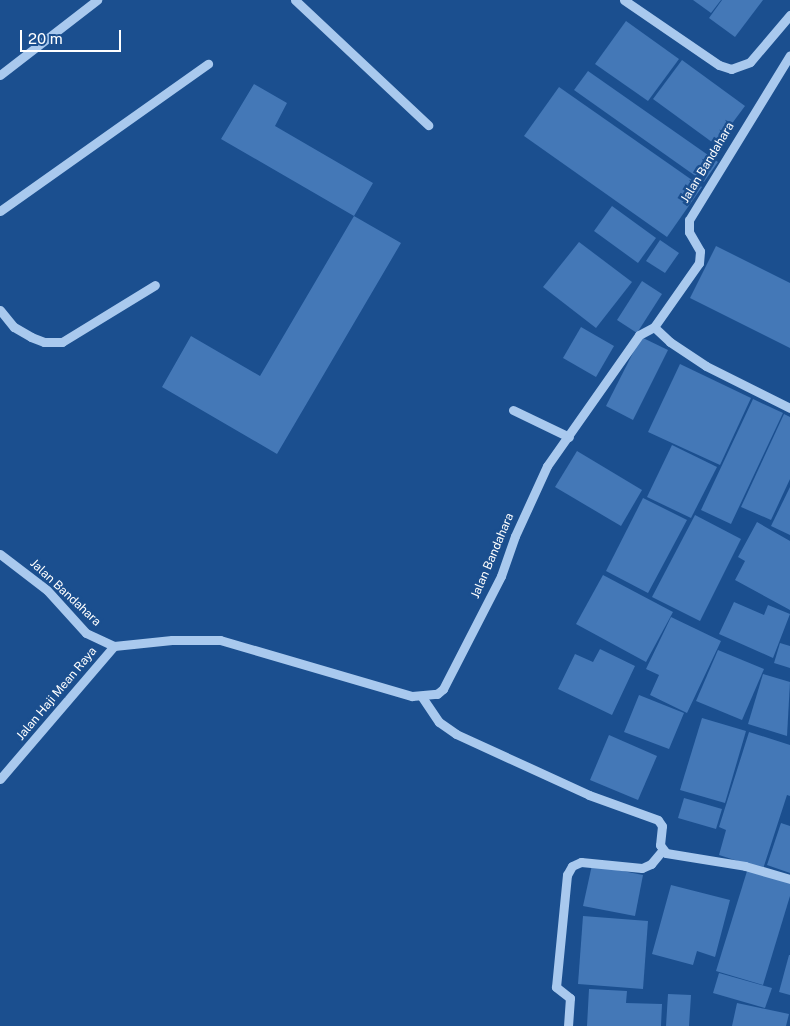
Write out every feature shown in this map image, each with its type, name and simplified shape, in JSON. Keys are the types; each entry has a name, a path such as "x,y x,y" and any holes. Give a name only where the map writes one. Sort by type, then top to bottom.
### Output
{"street":[{"path":"0,75 97,0"},
{"path":"295,0 428,125"},
{"path":"624,0 719,65 732,69 750,62 790,15"},
{"name":"Jalan Bandahara","path":"422,697 443,689 501,576 515,536 547,466 639,335 654,328 699,263 700,251 688,232 688,220 790,56"},
{"path":"0,210 208,64"},
{"path":"0,310 14,328 31,338 44,342 62,342 155,285"},
{"path":"654,328 670,342 706,366 790,408"},
{"path":"513,410 569,436"},
{"name":"Jalan Bandahara","path":"0,554 47,590 86,632 114,646"},
{"path":"114,646 172,640 220,640 422,697 439,722 456,734 589,794 658,820 662,826 660,845 662,851"},
{"name":"Jalan Haji Mean Raya","path":"0,779 114,646"},
{"path":"662,851 745,866 790,880"},
{"path":"568,1026 570,998 556,987 566,875 581,862 642,868 651,864 662,851"}],"building":[{"path":"693,0 721,0 711,13"},
{"path":"722,0 763,0 735,37 709,18"},
{"path":"626,21 679,59 648,101 595,64"},
{"path":"682,60 745,106 716,145 653,99"},
{"path":"588,71 718,162 704,182 574,90"},
{"path":"254,84 287,103 275,126 373,183 354,216 221,139"},
{"path":"559,87 702,187 667,237 524,136"},
{"path":"612,206 656,238 638,263 594,231"},
{"path":"354,216 401,243 277,454 162,387 191,336 260,376"},
{"path":"660,240 679,253 665,273 646,261"},
{"path":"579,242 632,282 596,328 543,287"},
{"path":"716,246 790,283 790,348 690,298"},
{"path":"642,281 662,294 637,333 617,320"},
{"path":"581,327 614,346 596,377 563,358"},
{"path":"641,337 668,350 633,420 606,406"},
{"path":"680,364 751,398 720,465 648,432"},
{"path":"753,399 783,413 731,524 701,510"},
{"path":"784,414 790,417 790,479 771,520 741,507"},
{"path":"672,445 717,467 691,518 647,497"},
{"path":"577,451 642,490 621,526 555,487"},
{"path":"790,487 790,535 771,526"},
{"path":"643,498 687,520 648,593 606,571"},
{"path":"695,515 741,539 700,621 652,597"},
{"path":"757,522 790,541 790,610 735,580 745,561 738,557"},
{"path":"603,575 673,612 646,662 576,624"},
{"path":"734,602 764,615 768,605 790,614 773,658 719,634"},
{"path":"671,617 721,641 687,713 650,695 659,675 646,669"},
{"path":"780,643 790,646 790,668 774,663"},
{"path":"600,649 635,666 612,715 558,689 575,654 593,662"},
{"path":"718,650 764,669 742,720 696,701"},
{"path":"763,674 790,682 787,736 748,724"},
{"path":"639,695 684,713 669,749 624,732"},
{"path":"702,718 746,731 725,803 680,790"},
{"path":"749,732 790,745 790,796 787,795 763,869 719,855 726,830 719,827"},
{"path":"609,735 657,756 638,800 590,780"},
{"path":"684,798 722,809 716,829 678,818"},
{"path":"781,823 790,826 790,873 767,865"},
{"path":"592,865 643,875 635,916 583,906"},
{"path":"748,868 790,881 790,896 763,985 716,971"},
{"path":"671,885 730,900 715,957 697,951 693,965 652,954"},
{"path":"583,916 648,921 643,989 578,984"},
{"path":"790,955 790,995 779,992"},
{"path":"719,973 772,988 765,1008 713,993"},
{"path":"589,989 627,991 626,1003 662,1004 661,1026 587,1026"},
{"path":"668,994 691,995 689,1026 666,1026"},
{"path":"737,1003 789,1014 786,1026 732,1026"}]}
